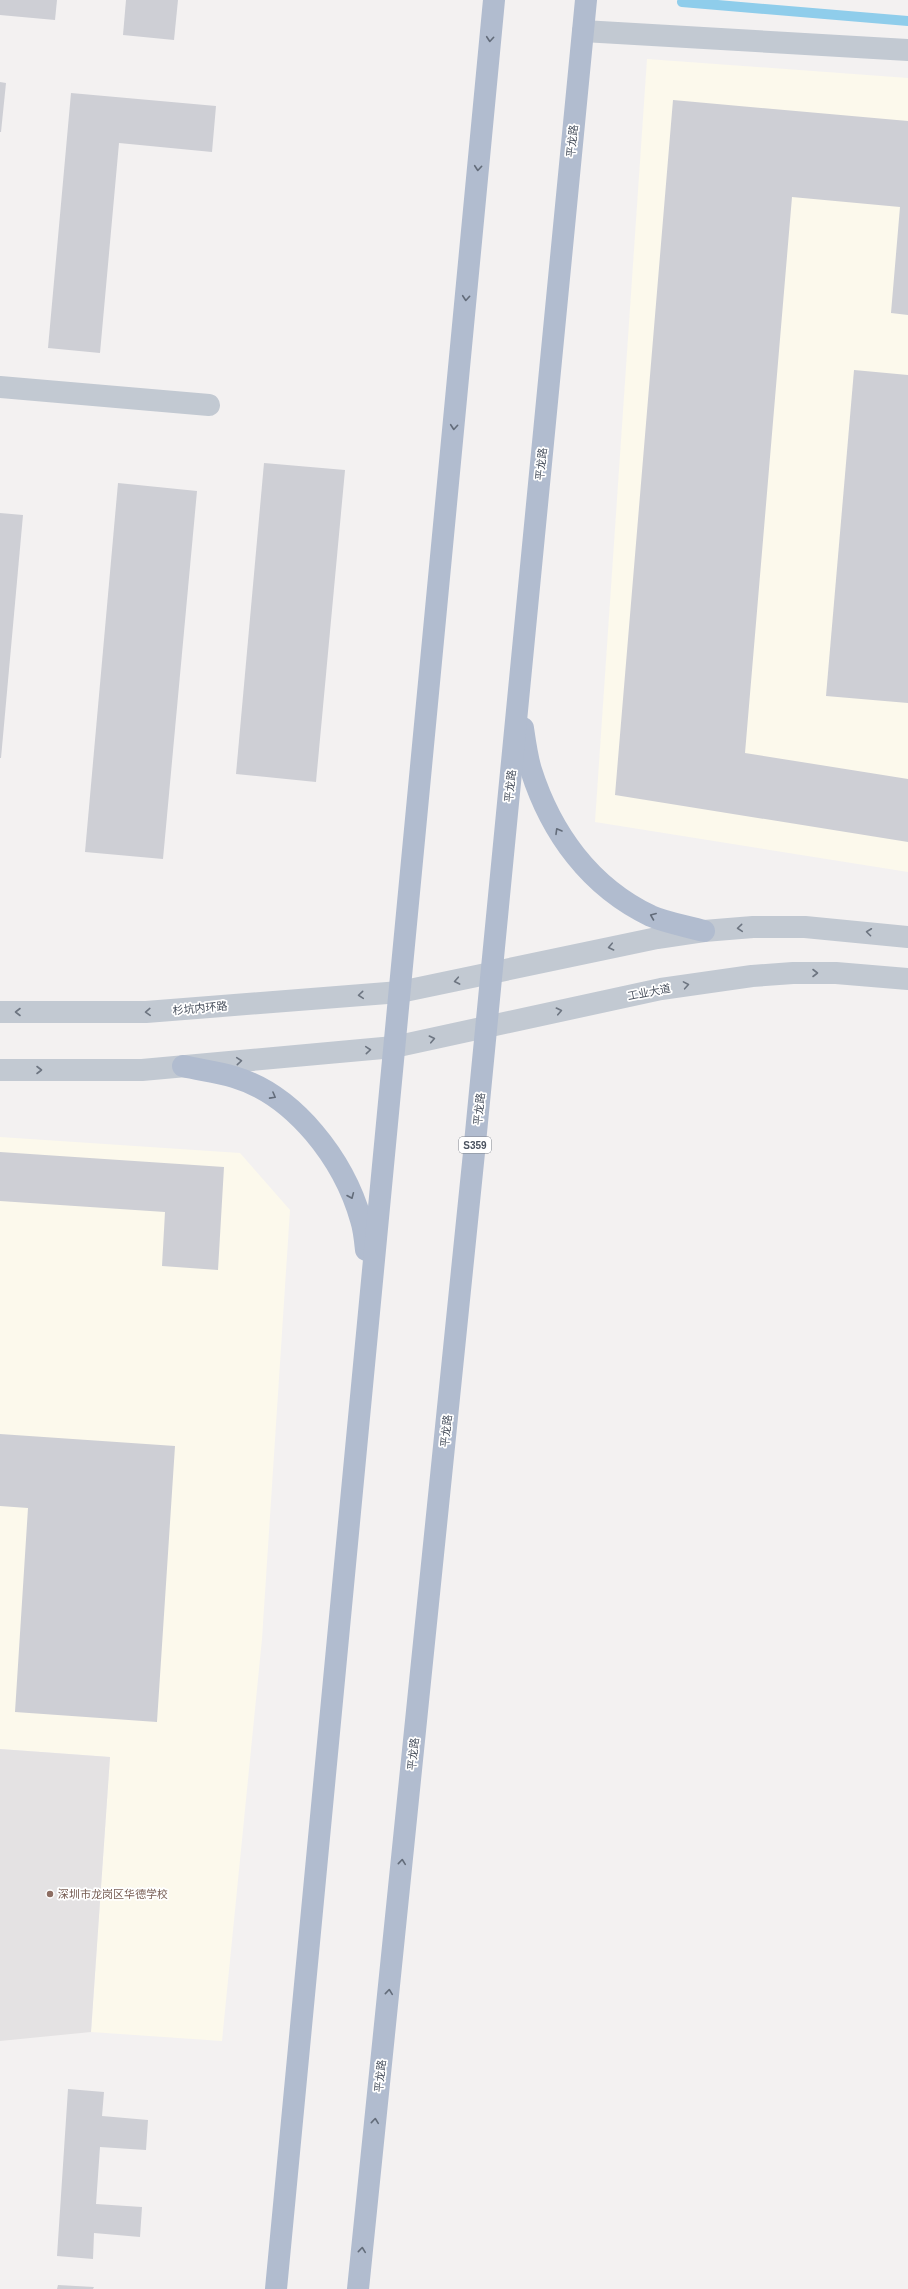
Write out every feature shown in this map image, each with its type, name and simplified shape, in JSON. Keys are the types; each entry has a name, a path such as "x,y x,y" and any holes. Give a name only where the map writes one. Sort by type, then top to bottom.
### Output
{"main road":[{"path":"276,2289 494,0"},
{"name":"平龙路","path":"358,2289 487,1027 586,0"},
{"path":"520,683 522,725 530,768 546,810 565,843 590,874 618,897 652,916 704,931"},
{"path":"183,1066 235,1077 277,1097 311,1128 339,1169 361,1220 371,1282"}],"street":[{"path":"583,31 908,50"},
{"path":"0,387 209,405"},
{"path":"400,992 492,974 657,938 704,931 753,927 805,927 908,937"},
{"name":"工业大道","path":"394,1047 662,989 752,976 792,973 836,973 908,979"},
{"name":"杉坑内环路","path":"0,1012 146,1012 400,992"},
{"path":"0,1070 142,1070 394,1047"}],"shaded area":[{"path":"647,59 908,78 908,872 595,822"},
{"path":"0,1137 240,1153 290,1210 262,1639 222,2041 91,2032 110,1757 0,1749"},
{"name":"深圳市龙岗区华德学校","path":"0,1749 110,1757 91,2032 0,2041"}],"building":[{"path":"0,0 57,0 55,20 0,15"},
{"path":"126,0 178,0 174,40 123,35"},
{"path":"0,82 6,83 1,132 0,132"},
{"path":"71,93 216,106 212,152 119,143 100,353 48,348"},
{"path":"673,100 908,121 908,315 891,313 900,207 792,197 745,753 908,779 908,842 615,795"},
{"path":"854,370 908,375 908,703 826,696"},
{"path":"264,463 345,470 316,782 236,774"},
{"path":"118,483 197,491 163,859 85,852"},
{"path":"0,513 23,515 1,758 0,758"},
{"path":"0,1152 224,1167 218,1270 162,1266 165,1212 0,1201"},
{"path":"0,1434 175,1446 157,1722 15,1712 28,1508 0,1506"},
{"path":"68,2089 104,2092 102,2116 148,2120 146,2150 100,2147 96,2204 142,2207 140,2237 94,2233 93,2259 57,2256"},
{"path":"58,2285 94,2287 93,2289 57,2289"}],"waterway":[{"path":"682,2 908,21"}],"place":[{"name":"深圳市龙岗区华德学校","path":"50,1894"}]}
